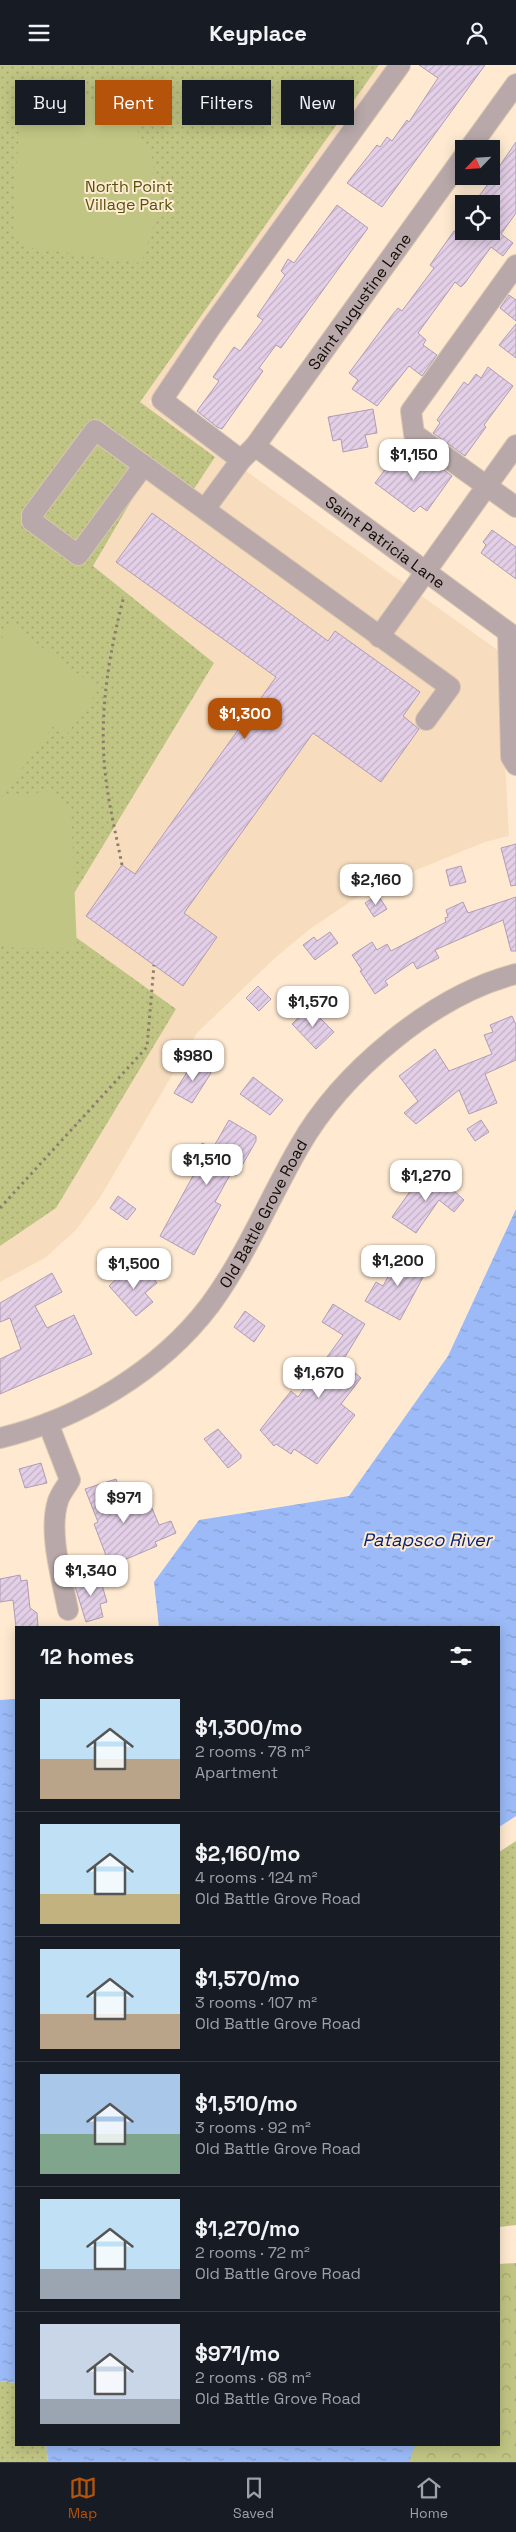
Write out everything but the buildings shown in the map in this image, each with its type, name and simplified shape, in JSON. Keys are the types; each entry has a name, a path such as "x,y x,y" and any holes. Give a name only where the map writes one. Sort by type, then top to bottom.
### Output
{"street":[{"name":"Saint Patricia Lane","path":"400,65 211,327 162,400 248,453 426,571 512,635"},
{"path":"476,140 516,85"},
{"name":"Saint Augustine Lane","path":"205,509 248,453 455,168"},
{"path":"516,265 411,411 414,434 516,507"},
{"path":"144,465 78,555 32,521 32,515 95,430 144,465 205,509 378,637 450,687 426,720"},
{"path":"378,637 516,445"},
{"path":"512,635 511,757 516,765"},
{"name":"Old Battle Grove Road","path":"0,1438 48,1423 133,1377 157,1359 198,1319 223,1285 299,1146 331,1099 417,1023 484,984 516,974"},
{"path":"48,1423 70,1480 58,1501 56,1522 56,1543 68,1610"}],"path":[{"path":"122,865 105,770 104,708 111,644 124,596"},
{"path":"0,1208 146,1047 154,965"}],"shaded area":[{"path":"0,65 390,65 354,115 354,80 281,80 281,125 347,125 149,402 499,651 509,836 485,842 419,869 353,900 310,929 275,958 197,1033 101,1196 76,1230 45,1258 0,1282"}],"green space":[{"name":"North Point Village Park","path":"0,65 379,65 354,100 354,80 281,80 281,125 336,125 140,402 215,457 192,492 154,462 93,566 214,663 56,923 176,1009 56,1208 0,1246"},
{"path":"85,98 95,100 95,125 134,125 152,156 158,213 141,263 26,247 13,232 19,125 85,125"},
{"path":"11,625 99,689 67,734 54,725 4,794 0,791 0,641"},
{"path":"51,791 71,807 77,949 15,948 0,944 0,797"},
{"path":"516,1841 516,2225 500,2227 500,1851"},
{"path":"516,2263 516,2462 382,2462 387,2446 500,2446 500,2264"},
{"path":"0,2381 15,2383 15,2446 46,2446 48,2462 0,2462"}],"water":[{"name":"Patapsco River","path":"516,1209 516,1816 500,1826 500,1626 159,1626 154,1582 199,1520 349,1496 448,1356"},
{"path":"15,1699 15,2383 0,2381 0,1700"},
{"path":"46,2446 415,2446 409,2462 48,2462"}]}
